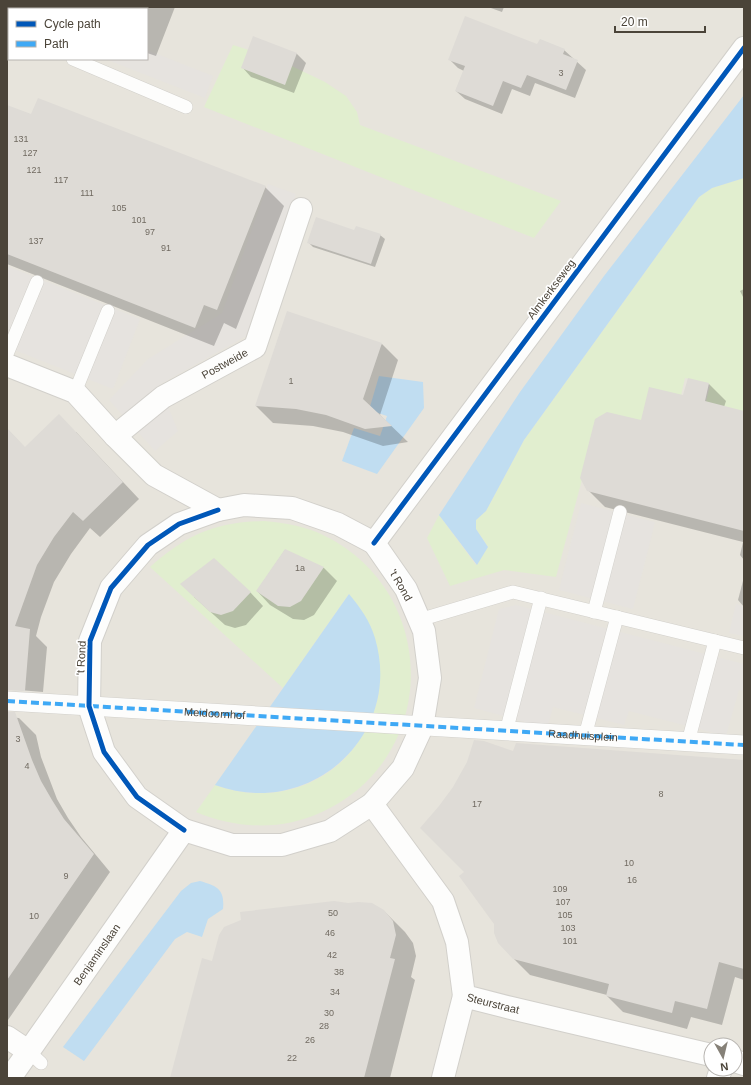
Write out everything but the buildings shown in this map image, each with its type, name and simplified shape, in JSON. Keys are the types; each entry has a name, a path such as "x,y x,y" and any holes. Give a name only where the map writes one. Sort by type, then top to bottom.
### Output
{"street":[{"name":"Almkerkseweg","path":"374,543 744,48"},
{"name":"Postweide","path":"115,436 163,397 256,347 301,209"},
{"path":"7,365 75,392 115,436 154,475 218,510"},
{"name":"'t Rond","path":"244,505 292,508 338,524 374,543 406,589 424,632 430,678 422,727 403,768 372,804 330,831 282,845 232,845 184,830 137,797 104,752 89,706 90,641 111,588 148,545 179,524 218,510 244,505"},
{"name":"Meidoornhof","path":"7,701 422,727"},
{"name":"Raadhuisplein","path":"422,727 744,745"},
{"name":"Steurstraat","path":"372,804 442,901 457,942 464,996 703,1053"},
{"name":"Benjaminslaan","path":"10,1078 35,1057 184,830"},
{"path":"444,1078 464,996"},
{"path":"7,1037 35,1057"}],"lane":[{"path":"76,60 186,107"},
{"path":"7,354 37,282"},
{"path":"75,392 108,311"},
{"path":"594,612 620,512"},
{"path":"419,620 513,592 744,648"},
{"path":"506,732 541,598"},
{"path":"585,736 617,617"},
{"path":"688,742 715,641"}],"shaded area":[{"path":"7,7 744,7 744,1078 7,1078"},
{"path":"148,50 213,76 205,98 108,60 148,60"},
{"path":"268,184 296,194 246,336 159,385 178,431 155,451 109,400 148,359 222,313"},
{"path":"7,266 140,319 113,389 7,347"},
{"path":"581,503 655,522 633,609 559,590"},
{"path":"736,604 744,606 744,636 729,633"},
{"path":"516,605 744,664 744,691 739,690 726,736 629,711 624,725 553,707 547,728 474,708 499,609"}],"green space":[{"path":"233,45 277,59 325,82 346,96 357,112 360,125 561,201 534,238 204,107"},
{"path":"744,178 744,426 702,418 710,385 685,378 680,400 642,427 599,416 556,577 504,570 450,586 427,538 439,515 476,565 488,547 476,529 476,520 486,511 524,440 699,197 712,188"},
{"path":"264,521 295,526 318,533 325,536 363,562 390,596 406,634 411,675 405,716 388,754 361,787 322,812 291,822 259,826 227,822 196,812 215,785 237,791 260,793 282,791 303,786 322,776 340,763 355,747 371,718 379,691 378,680 349,594 283,688 150,567 176,546 202,532 231,524"}],"water":[{"path":"744,95 744,178 712,188 699,197 524,440 486,511 476,520 476,529 488,547 477,565 439,515 520,392 604,276"},
{"path":"379,376 423,382 424,408 377,474 342,461 354,428 380,436 387,416 369,410"},
{"path":"349,594 364,614 373,632 380,674 375,707 362,737 341,761 315,780 284,791 250,793 215,785"},
{"path":"200,881 219,889 223,897 223,909 208,919 202,937 187,932 175,939 84,1061 63,1047 181,891 191,883"}],"marked path":[{"path":"7,701 744,745"}],"cycle path":[{"path":"374,543 744,48"},
{"path":"184,830 137,797 104,752 89,706 90,641 111,588 148,545 179,524 218,510"}]}
